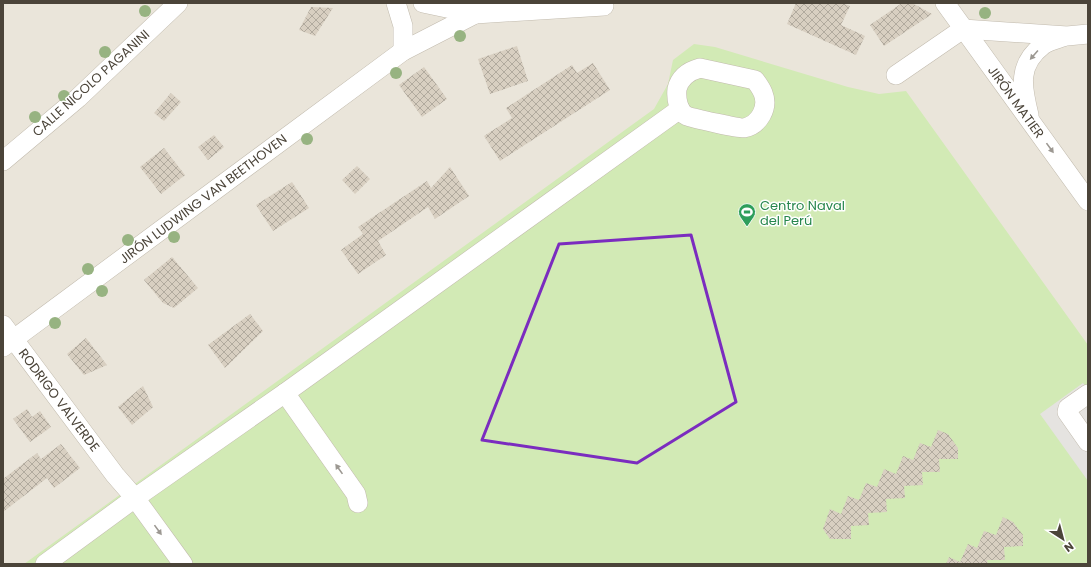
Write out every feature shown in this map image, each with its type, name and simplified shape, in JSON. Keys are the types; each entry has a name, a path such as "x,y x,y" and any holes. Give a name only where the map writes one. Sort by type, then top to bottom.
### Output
{"street":[{"name":"CALLE NICOLO PAGANINI","path":"3,161 78,98 178,3"},
{"path":"396,3 403,26 403,51"},
{"path":"423,3 475,8 604,6"},
{"name":"JIRÓN MATIER","path":"945,3 1088,201"},
{"name":"JIRÓN LUDWING VAN BEETHOVEN","path":"7,337 403,51 475,8"},
{"path":"896,75 963,29 1067,36 1088,34"},
{"path":"1032,124 1024,93 1024,75 1030,59 1044,44 1067,36"},
{"path":"700,68 755,80 764,94 765,103 759,120 751,126 742,129 686,116 680,109 677,100 677,90 680,82 685,75 692,70 700,68"},
{"path":"45,564 135,498 680,109"},
{"name":"RODRIGO VALVERDE","path":"7,337 135,498 177,562"},
{"path":"284,393 356,494 358,502"},
{"path":"1088,394 1068,408 1067,412 1088,442"}],"highlighted area":[{"path":"691,235 736,402 637,463 482,440 559,244"}],"shaded area":[{"path":"3,3 1088,3 1088,564 3,564"},
{"path":"1083,383 1088,390 1088,481 1040,414"}],"green space":[{"name":"Centro Naval del Perú","path":"694,44 715,47 848,87 879,94 906,91 1088,345 1088,564 24,564 654,109 668,84 673,60"}],"building":[{"path":"796,3 842,3 850,6 841,25 865,36 856,55 787,24"},
{"path":"902,3 912,3 932,14 884,46 870,25"},
{"path":"311,7 333,8 315,36 299,30"},
{"path":"517,46 528,81 490,94 478,59"},
{"path":"593,63 610,90 500,161 484,136 512,118 506,108 572,65 577,73"},
{"path":"424,67 447,99 422,117 399,85"},
{"path":"171,93 181,102 164,121 154,113"},
{"path":"214,135 224,147 208,160 198,147"},
{"path":"164,148 185,175 161,194 140,167"},
{"path":"357,166 370,179 355,194 342,180"},
{"path":"450,167 469,196 435,219 428,207 378,241 386,255 358,274 341,250 363,234 358,227 427,181 431,188"},
{"path":"292,182 309,208 273,231 256,205"},
{"path":"172,257 198,288 174,308 163,303 144,280"},
{"path":"250,314 263,331 225,368 208,345"},
{"path":"86,338 107,365 84,375 67,354"},
{"path":"143,386 153,407 132,425 118,407"},
{"path":"27,409 32,417 40,411 51,427 30,442 13,419"},
{"path":"938,430 948,434 958,448 958,459 939,459 940,472 922,472 923,485 904,486 905,498 886,499 887,512 868,513 869,525 851,526 851,539 830,539 823,529 830,509 841,514 848,496 859,500 866,483 877,487 884,469 896,474 903,456 913,460 920,443 931,447"},
{"path":"61,444 80,468 54,488 47,478 3,512 3,479 37,453 41,459"},
{"path":"1003,517 1013,522 1023,535 1023,546 1004,547 1005,560 987,560 988,564 946,564 949,557 960,562 968,544 977,548 984,531 996,535"}],"place":[{"name":"Centro Naval del Perú","path":"747,227"}]}
